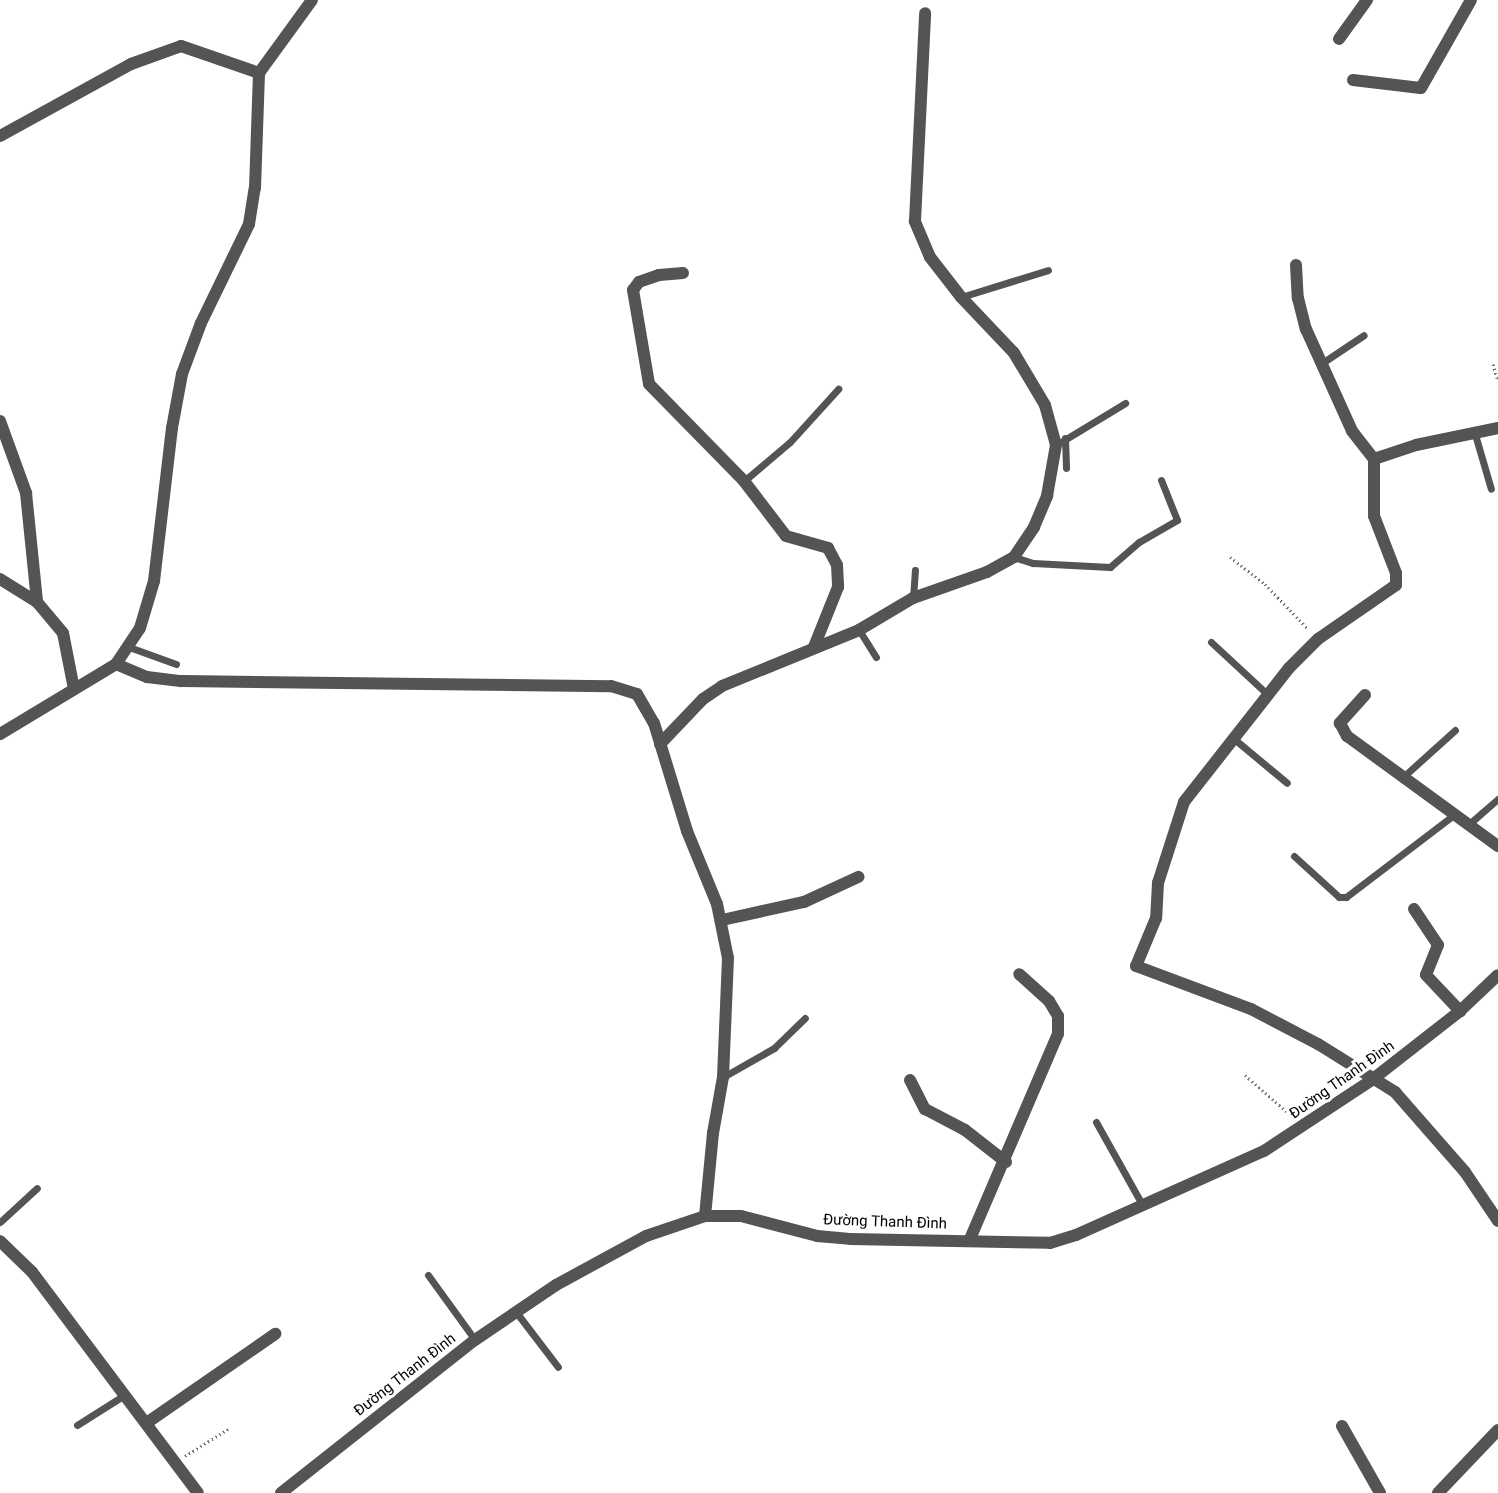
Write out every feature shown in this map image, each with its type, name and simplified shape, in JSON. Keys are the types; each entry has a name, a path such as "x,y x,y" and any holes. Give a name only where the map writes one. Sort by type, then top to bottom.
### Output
{"street":[{"path":"0,734 116,664 140,628 154,581 172,428 183,374 201,323 249,224 255,188 259,74 312,0"},
{"path":"1339,39 1367,0"},
{"path":"1353,80 1420,88 1472,0"},
{"path":"660,744 703,699 722,686 859,630 913,598 987,572 1014,557 1034,527 1047,496 1060,441 1045,405 1023,367 986,320 961,297 930,257 915,221 925,14"},
{"path":"0,135 132,64 181,46 259,74"},
{"path":"1296,265 1298,298 1322,363 1352,431 1374,459 1374,516 1396,573 1396,585 1318,639 1266,693 1184,802 1175,821 1158,883 1156,918 1136,968 1251,1009 1318,1044 1373,1079 1402,1101 1464,1172 1498,1221"},
{"path":"682,273 659,275 639,282 633,290 649,384 744,481 786,536 823,545 837,565 838,587 814,647"},
{"path":"0,421 26,494 37,602"},
{"path":"1374,459 1474,431 1498,428"},
{"path":"0,579 37,602 63,633 74,689"},
{"path":"116,664 147,676 181,681 625,688 646,704 687,831 722,920 729,993 723,1077 713,1133 705,1215"},
{"path":"1365,695 1346,714 1341,729 1498,846"},
{"path":"722,920 804,902 858,877"},
{"path":"1414,909 1438,945 1426,975 1460,1011"},
{"path":"970,1239 1006,1162 1058,1034 1058,1016 1049,1001 1019,974"},
{"name":"Đường Thanh Đình","path":"281,1493 475,1340 556,1285 646,1236 705,1215 741,1216 817,1236 850,1239 970,1239 1050,1243 1143,1206 1264,1151 1373,1079 1460,1011 1498,975"},
{"path":"910,1080 924,1109 965,1130 1006,1162"},
{"path":"0,1241 32,1272 148,1422 198,1493"},
{"path":"148,1422 275,1334"},
{"path":"1342,1426 1380,1493"},
{"path":"1438,1493 1496,1437"}],"lane":[{"path":"961,297 1048,270"},
{"path":"1322,363 1364,335"},
{"path":"744,481 790,442 838,389"},
{"path":"1066,468 1060,441 1125,403"},
{"path":"1474,431 1491,489"},
{"path":"1014,557 1033,563 1110,567 1139,542 1177,520 1161,480"},
{"path":"913,598 915,570"},
{"path":"859,630 876,657"},
{"path":"1210,642 1266,693"},
{"path":"129,647 176,664"},
{"path":"1403,777 1455,730"},
{"path":"1233,738 1287,783"},
{"path":"1469,824 1498,799"},
{"path":"1294,856 1339,897 1346,897 1455,814"},
{"path":"723,1077 774,1048 805,1018"},
{"path":"1096,1122 1143,1206"},
{"path":"0,1222 37,1188"},
{"path":"428,1275 475,1340"},
{"path":"516,1312 558,1367"},
{"path":"77,1425 126,1394"}],"path":[{"path":"1492,364 1498,381"},
{"path":"1230,557 1265,584 1318,639"},
{"path":"1245,1076 1303,1126"},
{"path":"176,1462 228,1429"}]}
